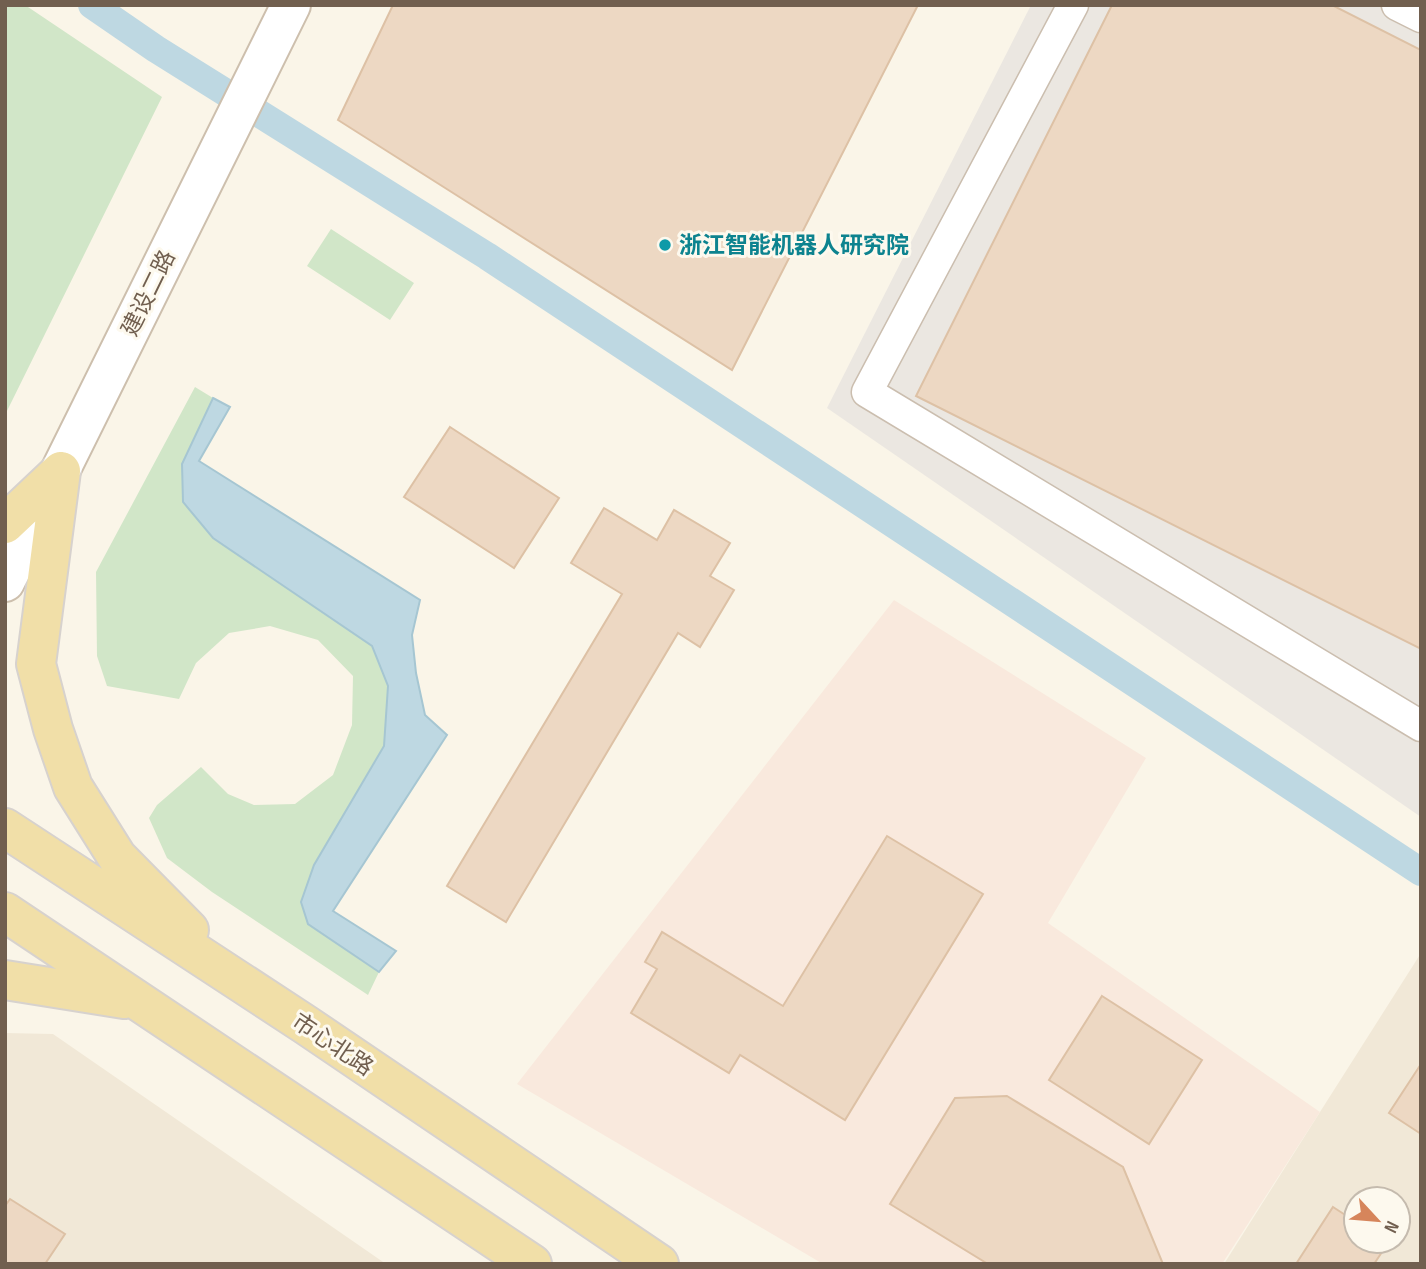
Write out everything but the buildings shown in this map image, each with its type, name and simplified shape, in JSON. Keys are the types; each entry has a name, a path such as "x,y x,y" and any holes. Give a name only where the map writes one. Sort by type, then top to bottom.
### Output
{"main road":[{"name":"建设二路","path":"5,582 237,110 277,15"},
{"path":"5,524 61,471"},
{"path":"61,471 36,664 53,729 73,787 117,857 240,982"},
{"name":"市心北路","path":"5,828 240,982 659,1264"},
{"path":"5,912 532,1264"},
{"path":"5,981 137,1001"}],"street":[{"path":"1073,5 867,392 1421,726"},
{"path":"1397,5 1421,17"}],"shaded area":[{"path":"1031,5 1421,5 1421,817 827,408"},
{"path":"894,600 1146,758 1048,923 1320,1112 1222,1264 823,1264 517,1084"},
{"path":"1421,953 1421,1264 1224,1264"},
{"path":"5,1033 53,1034 386,1264 5,1264"}],"green space":[{"path":"5,5 25,5 162,97 5,415"},
{"path":"331,229 414,283 390,320 307,266"},
{"path":"195,387 213,398 182,464 213,538 372,646 388,686 384,746 314,865 308,924 379,972 368,995 212,892 167,858 149,818 157,805 201,767 228,794 254,805 295,804 333,775 352,725 353,676 318,640 270,626 229,633 196,663 179,699 107,686 97,656 96,572"}],"water":[{"path":"213,398 230,407 199,461 420,600 412,635 416,673 425,715 447,735 333,911 396,951 379,972 308,924 301,902 314,865 384,746 388,686 372,646 213,538 183,502 182,464"}],"waterway":[{"path":"92,5 156,49 487,256 1421,872"}],"place":[{"name":"浙江智能机器人研究院","path":"665,245"}]}
